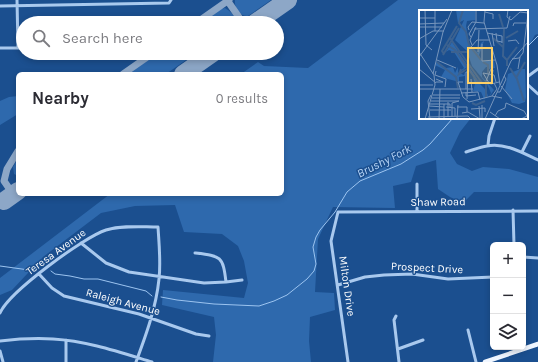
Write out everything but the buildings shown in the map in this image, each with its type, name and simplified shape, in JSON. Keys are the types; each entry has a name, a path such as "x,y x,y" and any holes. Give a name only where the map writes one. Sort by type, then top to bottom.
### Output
{"main road":[{"path":"526,347 538,344"},
{"path":"485,362 515,350"}],"street":[{"path":"17,0 17,16"},
{"path":"0,6 170,2"},
{"path":"0,48 16,48"},
{"path":"528,76 538,69"},
{"path":"528,85 538,94"},
{"path":"488,146 489,136 495,119"},
{"path":"522,152 530,136"},
{"path":"466,152 488,146 500,146 522,152 538,160"},
{"path":"417,184 417,211"},
{"path":"513,210 514,242"},
{"name":"Shaw Road","path":"338,212 538,211"},
{"name":"Milton Drive","path":"338,212 332,241 348,362"},
{"name":"Teresa Avenue","path":"0,313 8,300 39,274 81,243 98,233 114,228 158,227 159,278"},
{"path":"81,243 101,260 129,272 159,278 204,283 242,280"},
{"path":"195,253 215,256 222,261 225,269 226,282"},
{"path":"526,257 538,258"},
{"name":"Raleigh Avenue","path":"39,274 52,288 64,296 152,317 196,334 209,336"},
{"name":"Prospect Drive","path":"338,285 365,277 384,275 412,274 448,279 490,277"},
{"path":"136,362 152,317 159,278"},
{"path":"396,316 394,320 399,362"},
{"path":"468,330 476,362"},
{"path":"0,341 43,339 66,340 105,348 152,362"},
{"path":"66,340 66,362"},
{"path":"398,348 423,340"},
{"path":"0,351 3,362"}],"shaded area":[{"path":"235,0 271,0 248,16 245,16 238,11 235,6"},
{"path":"398,0 538,0 538,34 535,35 528,47 528,10 419,10 419,119 470,119 460,132 450,153 457,164 472,171 483,167 509,169 538,177 538,192 474,192 463,203 438,189 436,160 416,166 411,182 393,186 395,208 333,207 318,239 315,292 334,293 335,310 310,317 309,341 311,362 213,362 216,335 214,317 162,305 163,290 244,298 248,283 244,261 238,246 222,234 184,232 175,205 135,206 101,213 43,257 12,290 0,295 0,278 107,196 284,196 284,72 244,72 258,62 264,66 308,68"},
{"path":"225,8 234,16 211,16"},
{"path":"148,60 186,60 169,72 132,72"},
{"path":"16,96 16,115 0,125 0,101 9,97"},
{"path":"16,162 16,175 14,174 13,167"}],"waterway":[{"name":"Brushy Fork","path":"528,46 538,36"},
{"name":"Brushy Fork","path":"161,297 214,304 259,306 287,295 307,279 314,271 316,264 313,247 316,237 335,212 347,192 360,181 401,164 423,150 452,119"},
{"name":"Brushy Fork","path":"0,266 29,270 39,269"},
{"name":"Brushy Fork","path":"51,271 55,274 84,279 98,279 146,291 152,296"}],"taxiway":[{"path":"227,0 238,16"},
{"path":"206,16 229,0"},
{"path":"126,72 143,60"},
{"path":"13,194 4,181 7,169 16,154"}],"runway":[{"path":"265,16 288,0"},
{"path":"186,72 203,60"},
{"path":"4,201 16,192"}]}
